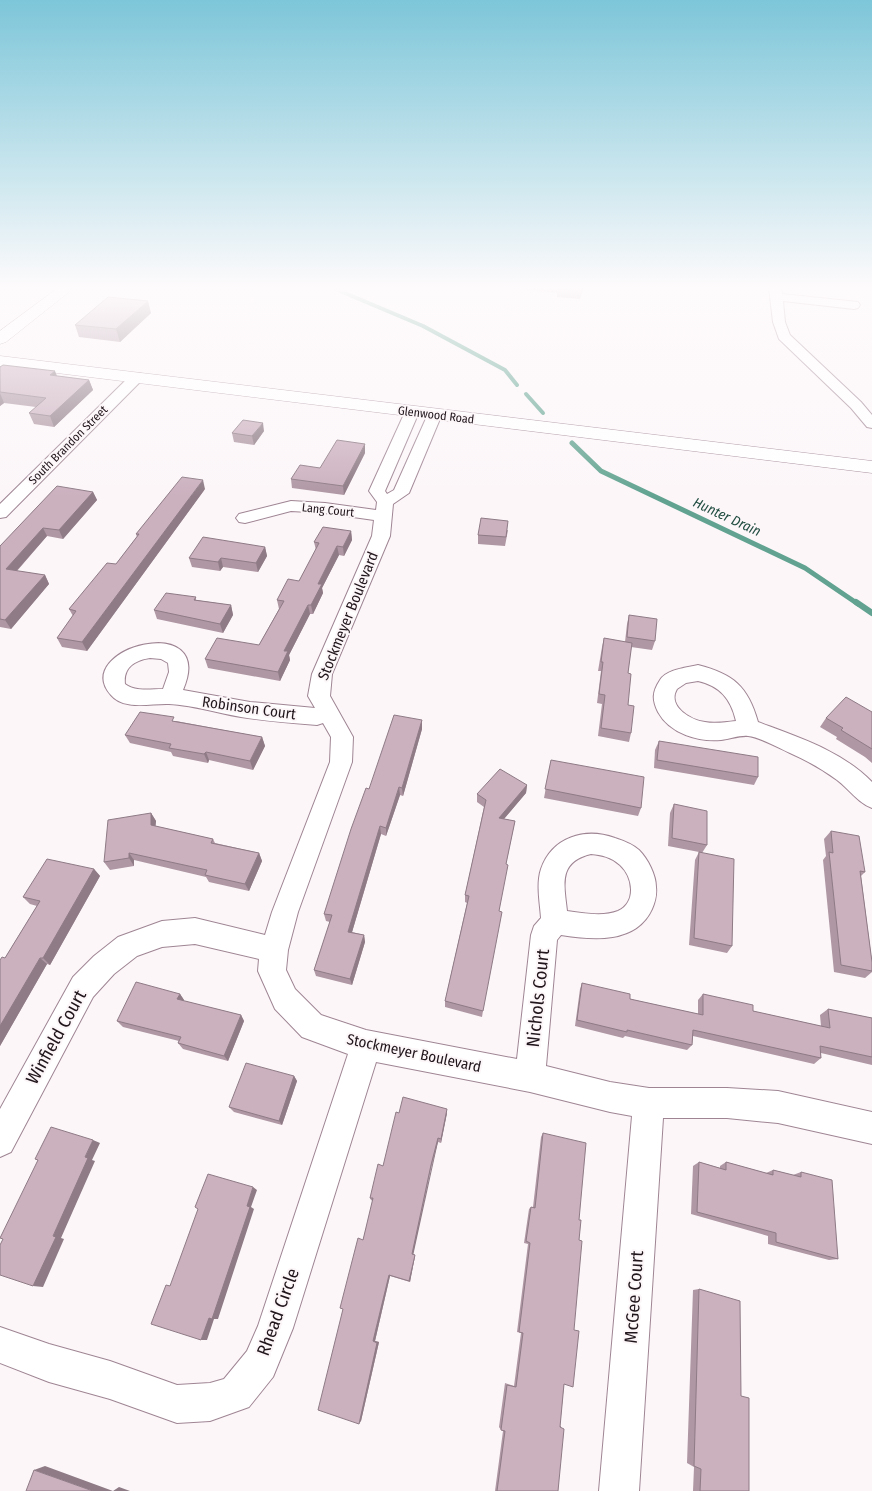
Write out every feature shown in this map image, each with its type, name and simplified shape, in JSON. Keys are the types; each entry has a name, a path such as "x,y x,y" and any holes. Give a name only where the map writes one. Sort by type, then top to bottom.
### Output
{"street":[{"path":"807,358 856,404 872,424"},
{"name":"Glenwood Road","path":"0,361 872,467"},
{"name":"South Brandon Street","path":"0,513 137,377"},
{"name":"Stockmeyer Boulevard","path":"412,412 390,457 377,491 384,509 380,536 322,674 319,696 342,737 342,762 285,912 274,950 272,971 285,999 312,1027 366,1045 530,1077 610,1097 649,1103 727,1103 778,1107 872,1128"},
{"path":"384,509 401,493 435,414"},
{"path":"390,457 415,460"},
{"name":"Lang Court","path":"245,518 291,506 384,509"},
{"name":"Robinson Court","path":"170,696 250,710 317,717 328,713"},
{"path":"749,727 813,752 839,768 872,798"},
{"name":"Nichols Court","path":"530,1077 544,934 555,922"},
{"name":"Winfield Court","path":"0,1141 83,987 104,965 128,946 162,934 195,931 274,950"},
{"name":"Rhead Circle","path":"0,1345 49,1363 110,1380 177,1404 210,1402 236,1394 260,1364 275,1328 366,1045"},
{"name":"McGee Court","path":"619,1491 649,1103"}],"building":[{"path":"3,365 55,371 50,375 89,380 50,416 29,413 46,398 0,392 0,367"},
{"path":"243,420 263,423 252,436 232,433"},
{"path":"337,440 365,444 343,486 291,479 300,465 320,468"},
{"path":"182,477 203,480 82,642 57,638 76,611 69,609 107,563 116,564 139,534 136,534"},
{"path":"57,486 93,492 59,530 43,528 6,569 45,575 5,620 0,619 0,546"},
{"path":"481,518 508,521 506,537 478,535"},
{"path":"323,527 351,531 343,547 337,546 318,584 322,584 311,605 308,605 284,651 288,651 278,672 205,659 217,638 259,645 284,601 277,600 288,579 299,581 319,543 314,542"},
{"path":"203,537 265,547 256,563 221,558 218,562 189,558"},
{"path":"166,593 196,597 194,600 231,605 220,624 154,610"},
{"path":"629,615 657,619 655,641 627,637"},
{"path":"604,638 632,643 628,673 631,674 628,705 634,706 631,733 601,728 605,695 599,694"},
{"path":"846,697 872,712 872,749 841,730 843,728 826,718"},
{"path":"140,712 174,717 172,721 262,737 250,761 206,752 204,754 169,748 171,744 125,735"},
{"path":"394,715 422,720 402,788 399,787 386,828 380,826 348,932 364,935 350,979 314,970 332,915 324,914 351,829 366,788 369,789"},
{"path":"659,741 758,757 758,777 657,760"},
{"path":"551,760 644,777 641,808 545,789"},
{"path":"500,769 527,785 499,818 515,821 499,911 502,912 483,1011 445,1001 469,896 465,895 486,800 477,794"},
{"path":"674,804 707,811 707,845 672,838"},
{"path":"151,813 151,825 213,839 211,843 259,853 245,884 205,875 207,870 129,853 129,858 104,862 108,820"},
{"path":"831,831 859,836 865,872 860,871 872,971 841,965 829,852 833,853"},
{"path":"699,852 734,859 732,946 694,938"},
{"path":"47,859 94,869 43,958 40,958 0,1026 0,960 2,957 5,958 40,901 23,897"},
{"path":"136,982 180,994 177,999 241,1015 224,1056 178,1043 181,1037 117,1021"},
{"path":"582,983 630,994 630,999 703,1015 703,994 753,1005 753,1011 830,1028 828,1009 872,1018 872,1057 820,1046 821,1058 693,1030 692,1045 577,1020"},
{"path":"246,1063 294,1076 279,1121 229,1107"},
{"path":"403,1097 447,1109 441,1139 438,1138 431,1165 412,1254 415,1255 409,1281 389,1275 373,1341 377,1343 359,1424 318,1410 343,1309 340,1308 358,1238 363,1240 373,1198 370,1198 378,1164 383,1166 396,1112 399,1113"},
{"path":"51,1127 93,1140 85,1157 88,1158 53,1236 56,1237 33,1286 0,1275 0,1245 3,1239 0,1238 38,1160 35,1159"},
{"path":"543,1133 586,1143 579,1220 581,1220 579,1240 582,1241 574,1330 579,1331 573,1387 564,1384 560,1427 564,1429 558,1491 497,1491 505,1431 501,1430 507,1385 516,1387 523,1333 519,1332 530,1243 526,1241 531,1207 535,1208"},
{"path":"699,1162 726,1170 726,1162 773,1175 773,1170 801,1177 801,1172 832,1180 838,1259 776,1242 776,1233 697,1212"},
{"path":"208,1174 253,1187 247,1206 250,1207 212,1319 209,1318 201,1340 151,1324 166,1285 170,1286 198,1209 195,1207"},
{"path":"699,1289 740,1301 741,1396 749,1398 749,1491 700,1491 701,1469 694,1466"},
{"path":"34,1470 93,1491 26,1491"}],"waterway":[{"name":"Hunter Drain","path":"482,358 505,370 517,385"},
{"name":"Hunter Drain","path":"526,394 543,413"},
{"name":"Hunter Drain","path":"572,443 601,471 805,568 858,604"},
{"name":"Hunter Drain","path":"856,602 872,613"}]}
